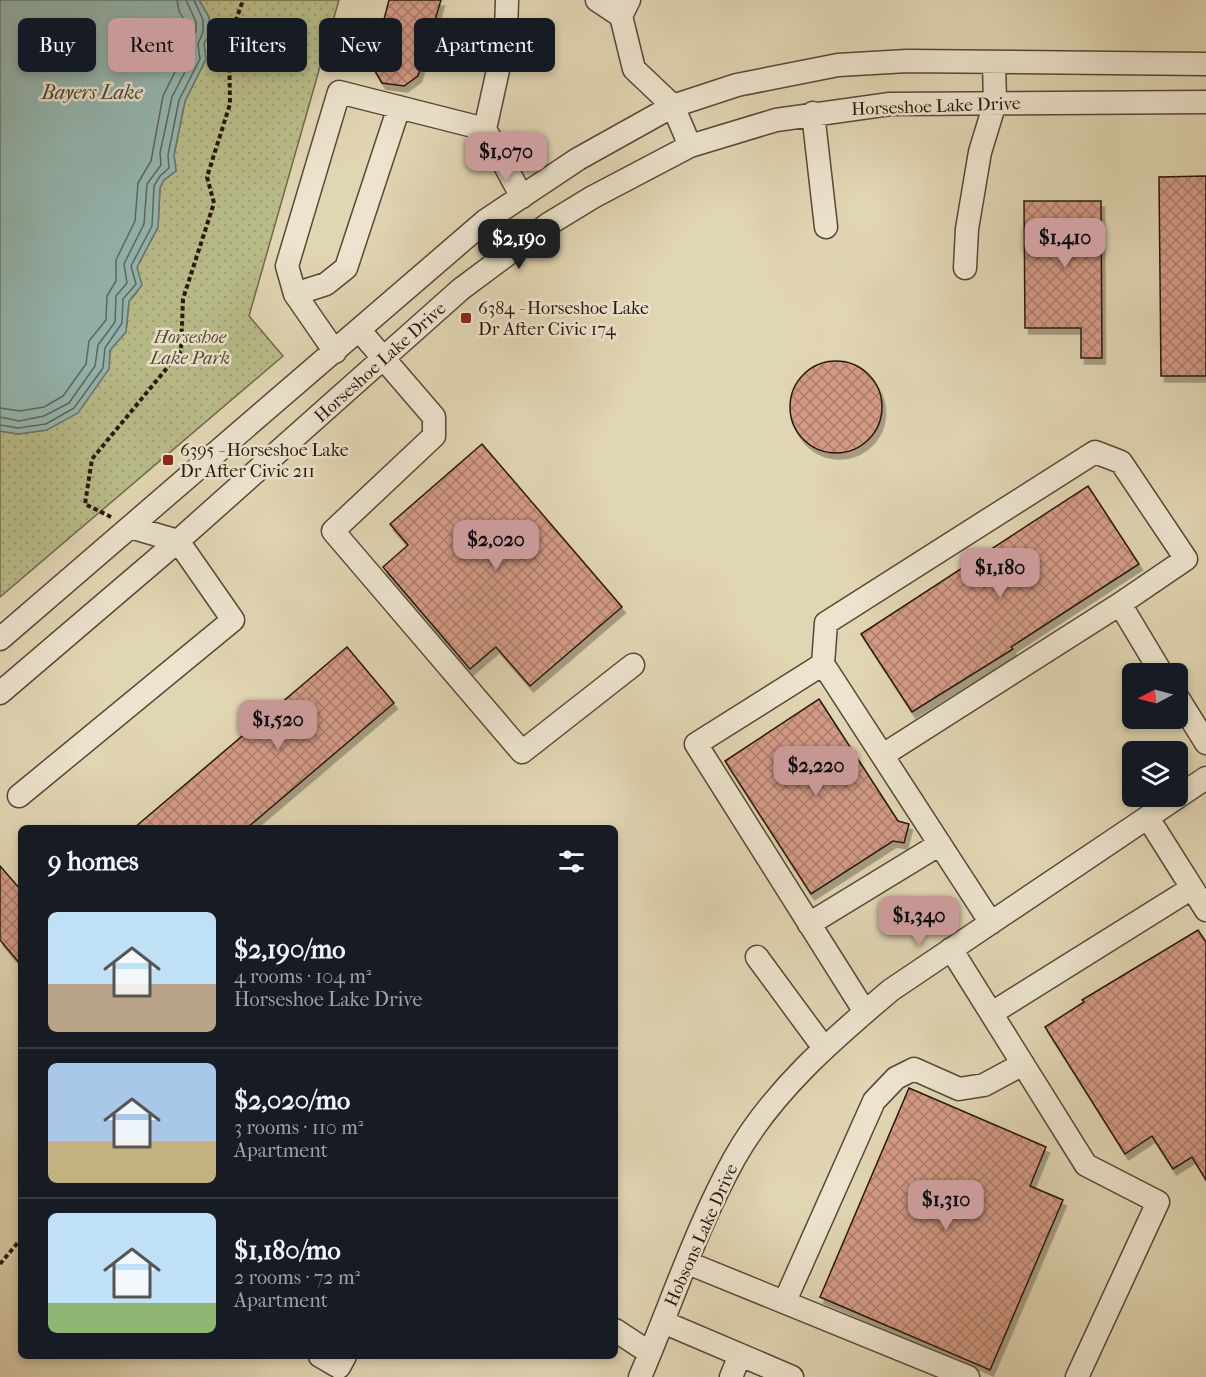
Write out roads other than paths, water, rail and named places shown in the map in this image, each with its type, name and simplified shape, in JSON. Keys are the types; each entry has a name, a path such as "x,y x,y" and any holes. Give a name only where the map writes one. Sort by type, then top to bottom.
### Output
{"street":[{"path":"507,0 506,34 485,129 522,197"},
{"path":"597,0 625,8 634,69 673,106 690,146"},
{"name":"Horseshoe Lake Drive","path":"0,639 360,331 400,292 468,235 578,159 673,106 737,85 838,65 907,61 1206,64"},
{"path":"965,268 967,229 980,152 995,103 994,62"},
{"path":"1155,64 1155,102"},
{"path":"335,352 295,294 287,266 339,92 485,129"},
{"name":"Horseshoe Lake Drive","path":"0,693 178,541 461,289 547,225 640,171 690,146 738,130 813,113 890,104 1206,102"},
{"path":"295,294 326,284 346,268 399,107"},
{"path":"813,113 826,227"},
{"path":"360,331 434,417 434,436 333,531 522,752 633,665"},
{"path":"883,755 1120,604 1185,558 1122,462 1095,452 826,623 823,664 992,923"},
{"path":"19,796 233,620 178,541 130,527"},
{"path":"1120,604 1155,663"},
{"path":"823,664 696,744 865,1012"},
{"path":"1188,714 1206,743"},
{"name":"Hobsons Lake Drive","path":"640,1377 735,1158 764,1115 824,1048 891,990 1205,781"},
{"path":"1148,818 1206,910"},
{"path":"809,924 940,844"},
{"path":"992,1013 1192,888"},
{"path":"951,949 1086,1165 1158,1202 1077,1377"},
{"path":"756,957 824,1048"},
{"path":"785,1301 874,1101 896,1078 914,1069 959,1089 984,1085 1023,1064"},
{"path":"688,1263 968,1377"},
{"path":"663,1322 792,1377"},
{"path":"618,1332 650,1353"},
{"path":"731,1377 740,1355"},
{"path":"325,1359 339,1367 343,1359"}],"water":[{"name":"Bayers Lake","path":"0,0 199,0 209,17 207,18 207,39 204,44 206,59 185,101 174,155 176,171 164,180 160,188 158,227 137,267 142,285 129,301 126,332 110,350 109,369 78,413 47,430 18,434 0,431"}],"place":[{"name":"6384 - Horseshoe Lake Dr After Civic 174","path":"466,318"},
{"name":"6395 - Horseshoe Lake Dr After Civic 211","path":"168,460"}],"park label":[{"name":"Horseshoe Lake Park","path":"190,347"}]}
